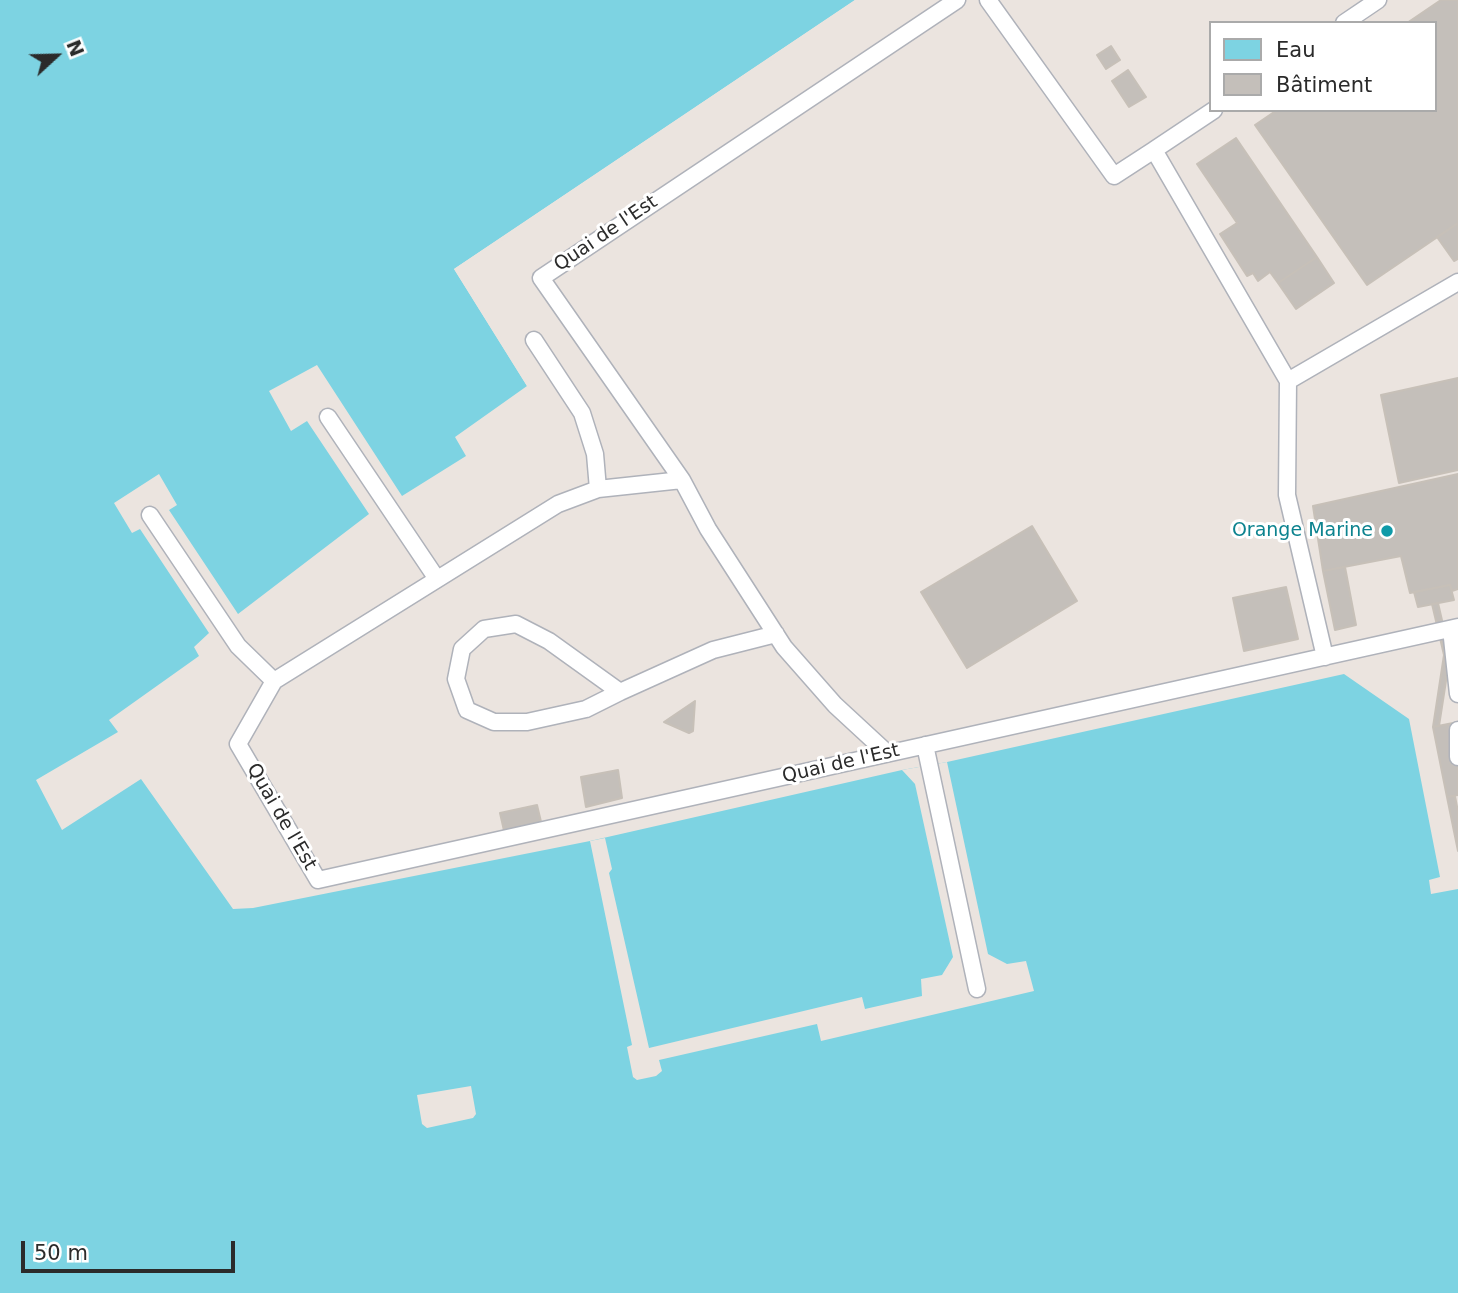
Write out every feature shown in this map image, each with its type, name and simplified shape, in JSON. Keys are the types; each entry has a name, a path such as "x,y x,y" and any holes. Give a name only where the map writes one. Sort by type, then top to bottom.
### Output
{"lane":[{"name":"Quai de l'Est","path":"957,0 541,278 682,480 598,489 558,504 274,681 238,744 318,880 1454,628"},
{"path":"988,0 1114,176 1211,112"},
{"path":"1347,21 1378,0"},
{"path":"1154,150 1288,381 1287,495 1325,657"},
{"path":"1288,381 1458,282"},
{"path":"534,340 582,413 595,454 598,489"},
{"path":"328,416 437,579"},
{"path":"682,480 708,529 784,648 835,705 887,753"},
{"path":"150,515 238,646 274,681"},
{"path":"620,692 549,641 516,624 484,629 462,649 456,679 467,710 494,722 527,722 586,709 713,650 776,634"},
{"path":"1454,628 1458,694"},
{"path":"1458,730 1458,757"},
{"path":"925,745 977,989"}],"water":[{"path":"0,0 855,0 454,269 527,386 455,437 466,456 402,496 317,365 269,391 291,431 307,421 369,514 238,614 169,510 177,505 159,474 114,503 132,533 140,529 209,633 194,647 199,656 109,720 118,732 36,780 62,830 141,779 233,909 253,908 590,841 1344,674 1409,719 1440,877 1429,880 1431,894 1458,889 1458,1293 0,1293"}],"pier":[{"path":"858,0 857,3 458,270 530,384 527,386 454,269"},
{"path":"947,762 988,954 1007,964 1026,961 1034,991 821,1041 817,1024 659,1060 662,1071 656,1076 637,1080 633,1077 627,1047 632,1045 590,841 605,838 612,869 609,873 649,1048 862,997 865,1009 922,996 921,979 942,975 953,957 915,784 902,770"},
{"path":"471,1086 476,1114 473,1118 427,1128 422,1124 417,1095"}],"building":[{"path":"1441,0 1458,0 1458,223 1367,285 1255,125 1274,112 1437,112 1437,21 1410,21"},
{"path":"1111,46 1120,60 1106,69 1097,55"},
{"path":"1128,70 1146,97 1129,107 1112,81"},
{"path":"1236,138 1317,257 1278,283 1270,272 1258,281 1253,273 1247,276 1220,234 1237,223 1197,164"},
{"path":"1458,223 1458,259 1454,261 1437,237"},
{"path":"1317,257 1334,283 1296,309 1278,283"},
{"path":"1458,378 1458,470 1399,483 1381,395"},
{"name":"Orange Marine","path":"1458,474 1458,589 1452,591 1450,585 1410,593 1401,556 1323,571 1313,506"},
{"path":"1032,526 1077,601 967,668 921,592"},
{"path":"1345,567 1356,625 1335,630 1323,571"},
{"path":"1450,585 1454,600 1418,607 1414,592"},
{"path":"1286,587 1298,639 1244,651 1233,598"},
{"path":"1438,603 1450,655 1439,726 1433,727 1444,655 1432,604"},
{"path":"695,701 693,731 689,733 664,722"},
{"path":"1458,722 1458,795 1447,797 1433,727"},
{"path":"618,770 622,798 586,807 581,777"},
{"path":"1455,796 1458,812 1458,851 1447,797"},
{"path":"537,805 542,826 505,835 500,813"}],"place":[{"name":"Orange Marine","path":"1387,531"}]}
